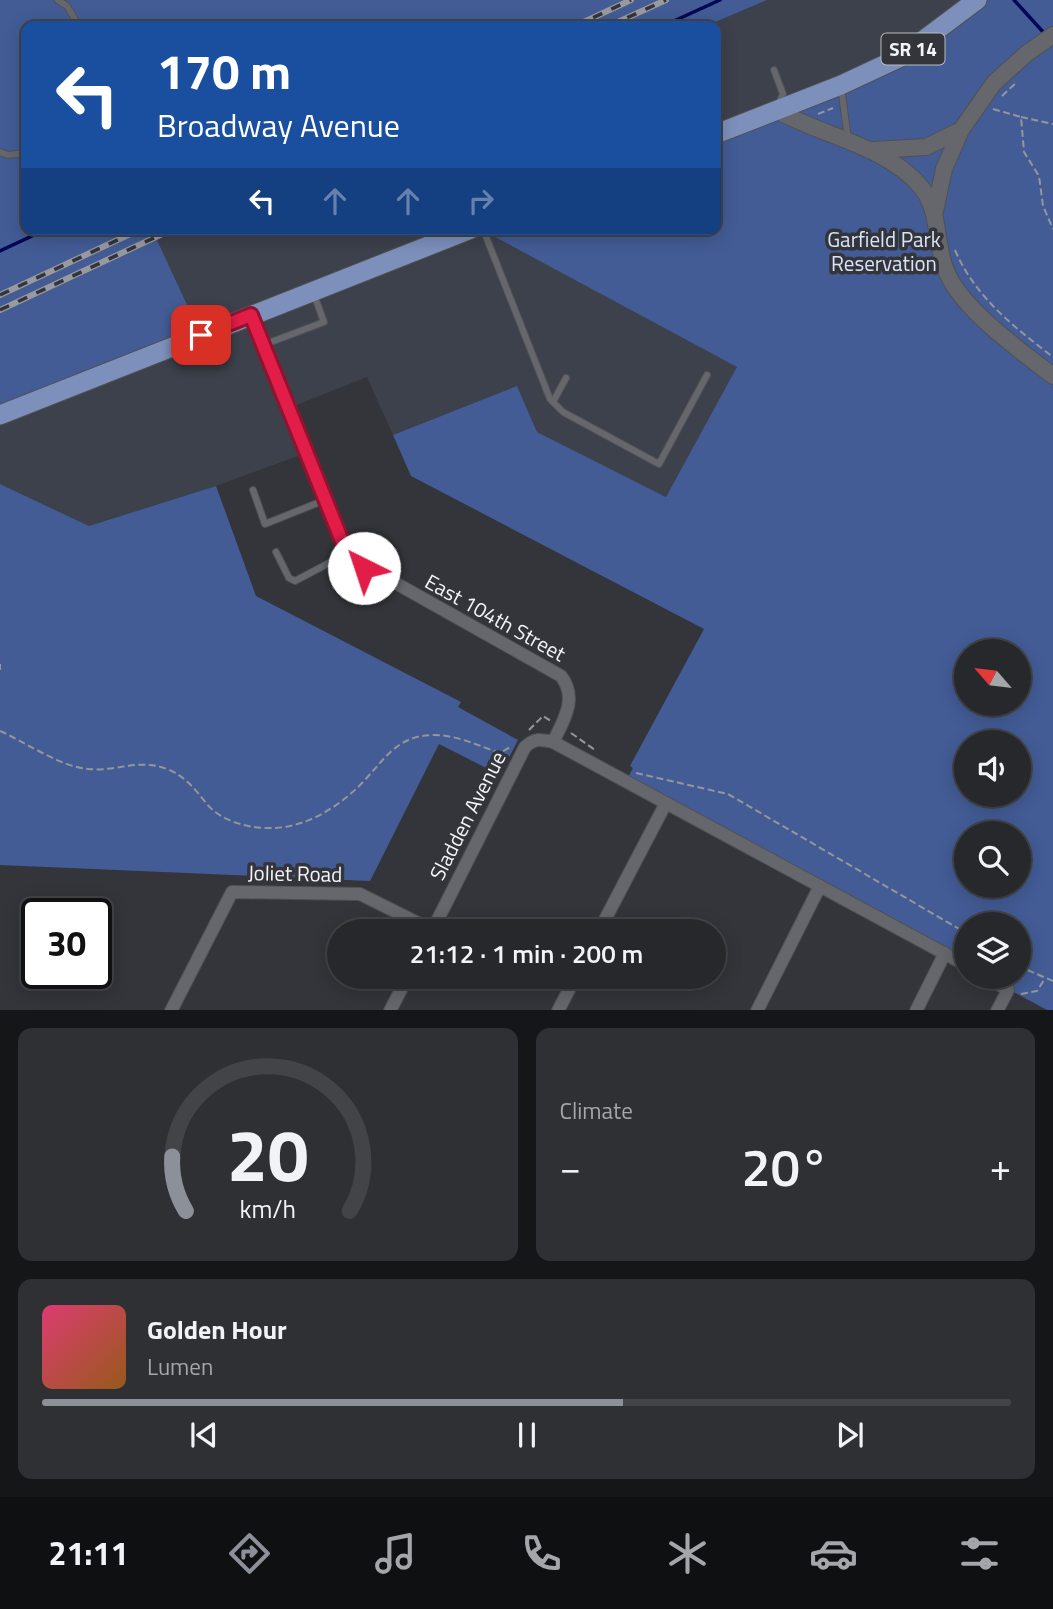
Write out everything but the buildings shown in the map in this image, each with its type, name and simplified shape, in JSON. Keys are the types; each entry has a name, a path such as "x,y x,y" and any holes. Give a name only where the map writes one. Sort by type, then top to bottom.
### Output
{"main road":[{"name":"SR 14","path":"721,132 841,85 901,57 977,0"},
{"path":"0,415 456,235"}],"street":[{"path":"1047,39 994,83 961,130 944,169 935,211 937,236 945,270 973,309 1053,376"},
{"path":"776,110 848,144 871,150 926,148 961,130"},
{"path":"871,150 901,169 921,187 935,211"},
{"name":"East 104th Street","path":"251,315 348,552 364,568 561,676 570,692 569,703 553,742"},
{"name":"Sladden Avenue","path":"438,919 525,747 533,740 553,742"},
{"path":"553,742 954,958"},
{"path":"605,919 666,803"},
{"path":"757,1010 820,886"},
{"name":"Joliet Road","path":"171,1010 232,892 360,894 409,919"},
{"path":"916,1010 945,953"},
{"path":"390,1010 401,989"},
{"path":"558,1010 569,989"},
{"path":"998,1010 1008,990"}],"lane":[{"path":"58,0 67,6 76,21"},
{"path":"774,70 783,94 776,110"},
{"path":"841,85 848,144"},
{"path":"0,152 8,155 21,154"},
{"path":"485,235 553,402 563,412 659,464 707,375"},
{"path":"263,345 324,322 313,291"},
{"path":"553,402 566,378"},
{"path":"253,490 265,524 325,500"},
{"path":"276,552 289,578 295,581 348,552"}],"path":[{"path":"1018,81 992,109 1053,124"},
{"path":"811,117 833,108"},
{"path":"1021,117 1024,152 1039,176 1043,206 1053,229"},
{"path":"954,248 975,286 1008,322 1053,357"},
{"path":"0,664 0,670"},
{"path":"523,736 543,716 553,722"},
{"path":"0,731 85,769 143,763 165,768 190,782 219,814 235,822 273,828 315,818 336,806 364,781 389,750 402,742 433,735 455,737 500,753 514,744"},
{"path":"568,731 596,751"},
{"path":"633,773 728,794 954,926"},
{"path":"1031,974 1053,981"},
{"path":"1008,990 1030,993 1042,986 1044,980"}],"shaded area":[{"path":"767,0 977,0 901,57 721,132 721,21 718,21"},
{"path":"144,235 491,235 738,367 666,497 537,432 517,386 393,435 367,377 289,408 306,453 216,486 89,526 0,484 0,303"}],"green space":[{"path":"0,0 767,0 718,21 21,21 21,235 162,235 156,238 201,335 0,415"},
{"name":"Garfield Park Reservation","path":"976,0 1053,0 1053,1010 1047,1010 1008,989 1031,989 1031,912 954,912 954,959 626,781 633,768 630,766 704,629 411,476 393,435 517,386 537,432 666,497 737,367 491,235 721,235 721,132 841,87"},
{"path":"0,484 89,526 216,486 256,596 461,702 458,707 518,740 500,775 439,744 370,881 0,865"}],"waterway":[{"path":"674,21 720,0"},
{"path":"1014,0 1045,34"},
{"path":"0,251 34,235"}],"railway":[{"path":"586,21 631,0"},
{"path":"620,21 666,0"},
{"path":"0,295 128,235"},
{"path":"0,310 160,235"}],"route":[{"path":"201,335 251,315 344,546 351,558 364,568"}]}
